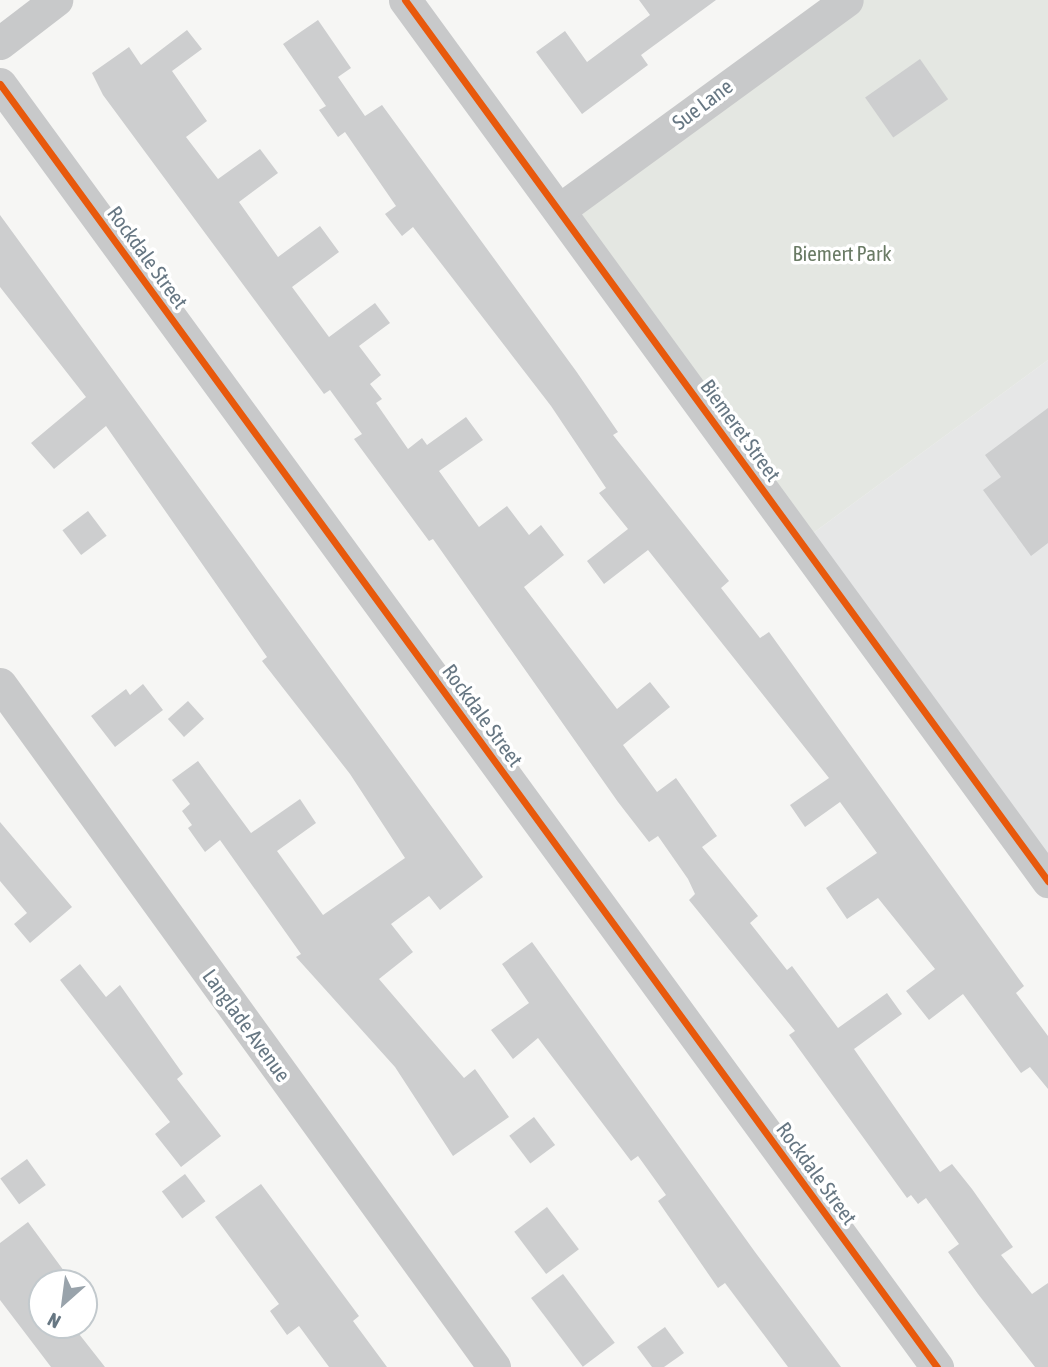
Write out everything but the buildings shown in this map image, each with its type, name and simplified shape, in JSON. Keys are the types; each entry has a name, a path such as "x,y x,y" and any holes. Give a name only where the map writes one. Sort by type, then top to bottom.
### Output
{"street":[{"path":"0,43 56,0"},
{"name":"Biemeret Street","path":"405,0 1048,881"},
{"name":"Sue Lane","path":"559,211 847,0"},
{"name":"Rockdale Street","path":"0,84 937,1367"},
{"name":"Langlade Avenue","path":"0,684 494,1367"}],"shaded area":[{"path":"1048,360 1048,881 801,542"}],"green space":[{"name":"Biemert Park","path":"847,0 1048,0 1048,360 801,542 559,210"}],"cycle path":[{"path":"405,0 1048,881"},
{"path":"0,84 937,1367"}]}
